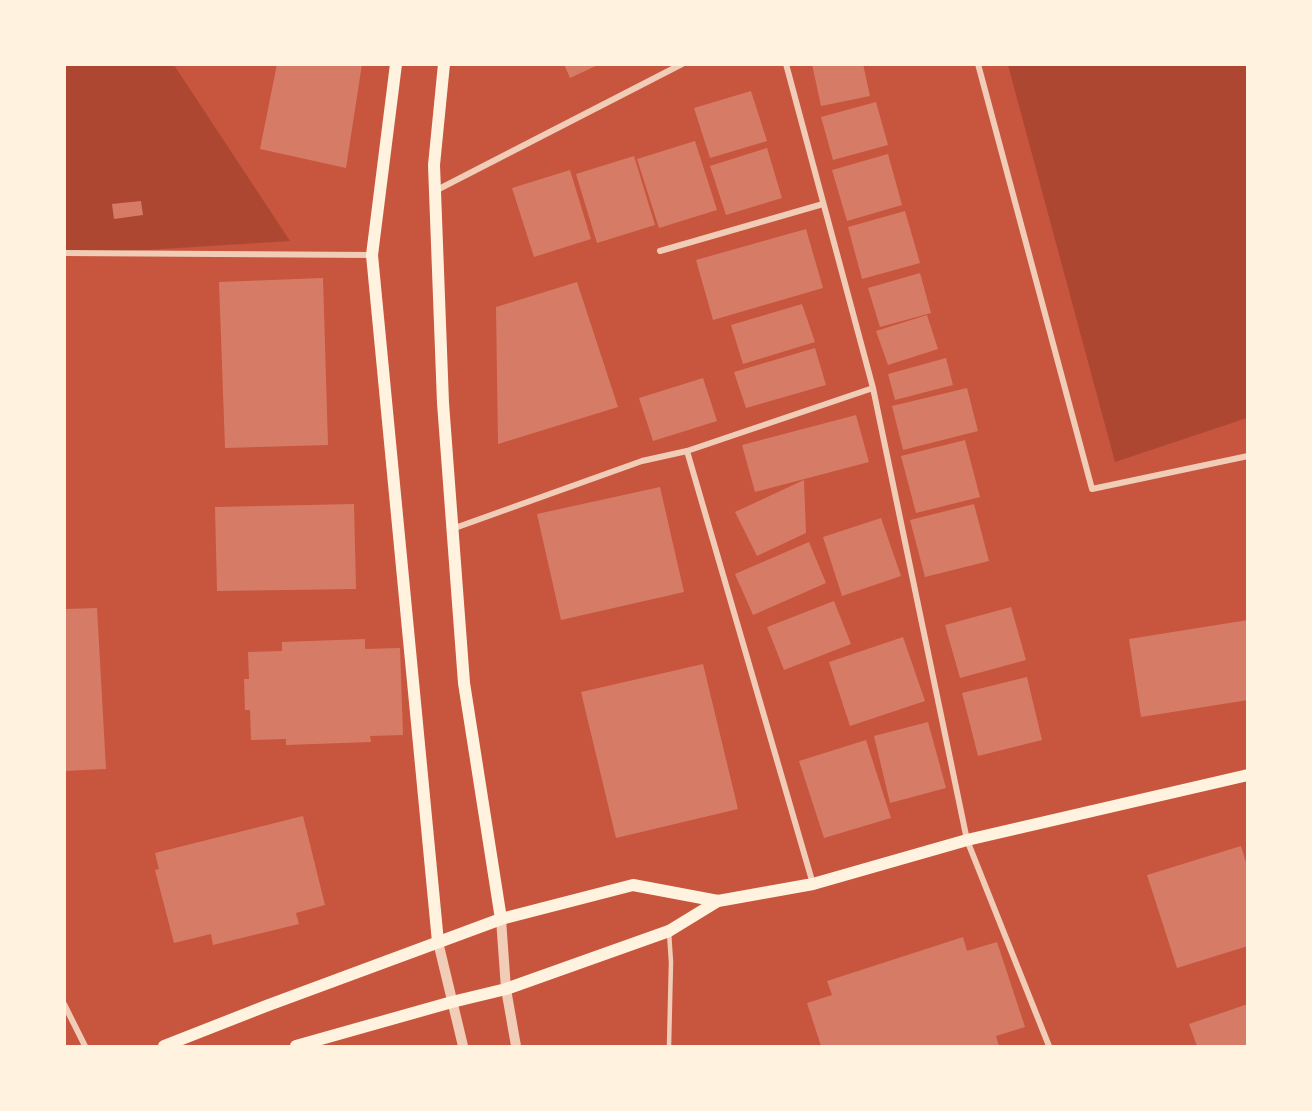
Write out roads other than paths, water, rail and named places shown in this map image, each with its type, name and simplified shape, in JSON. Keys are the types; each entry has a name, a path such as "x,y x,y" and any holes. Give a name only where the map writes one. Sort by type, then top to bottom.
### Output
{"main road":[{"path":"396,64 372,255 438,942"},
{"path":"444,64 434,165 443,404 464,683 501,919"},
{"path":"164,1047 266,1006 501,919 633,885 718,901 813,884 967,840 1248,775"},
{"path":"296,1047 452,1002 506,989 669,931 718,901"}],"street":[{"path":"435,191 682,64"},
{"path":"786,64 873,388 967,840 1049,1047"},
{"path":"978,64 1092,489 1248,456"},
{"path":"660,251 823,204"},
{"path":"64,253 372,255"},
{"path":"452,530 642,460 687,451 873,388"},
{"path":"687,451 813,884"},
{"path":"501,919 506,989 516,1047"},
{"path":"438,942 463,1047"},
{"path":"64,1005 85,1047"}],"lane":[{"path":"669,931 671,962 669,1047"}]}
